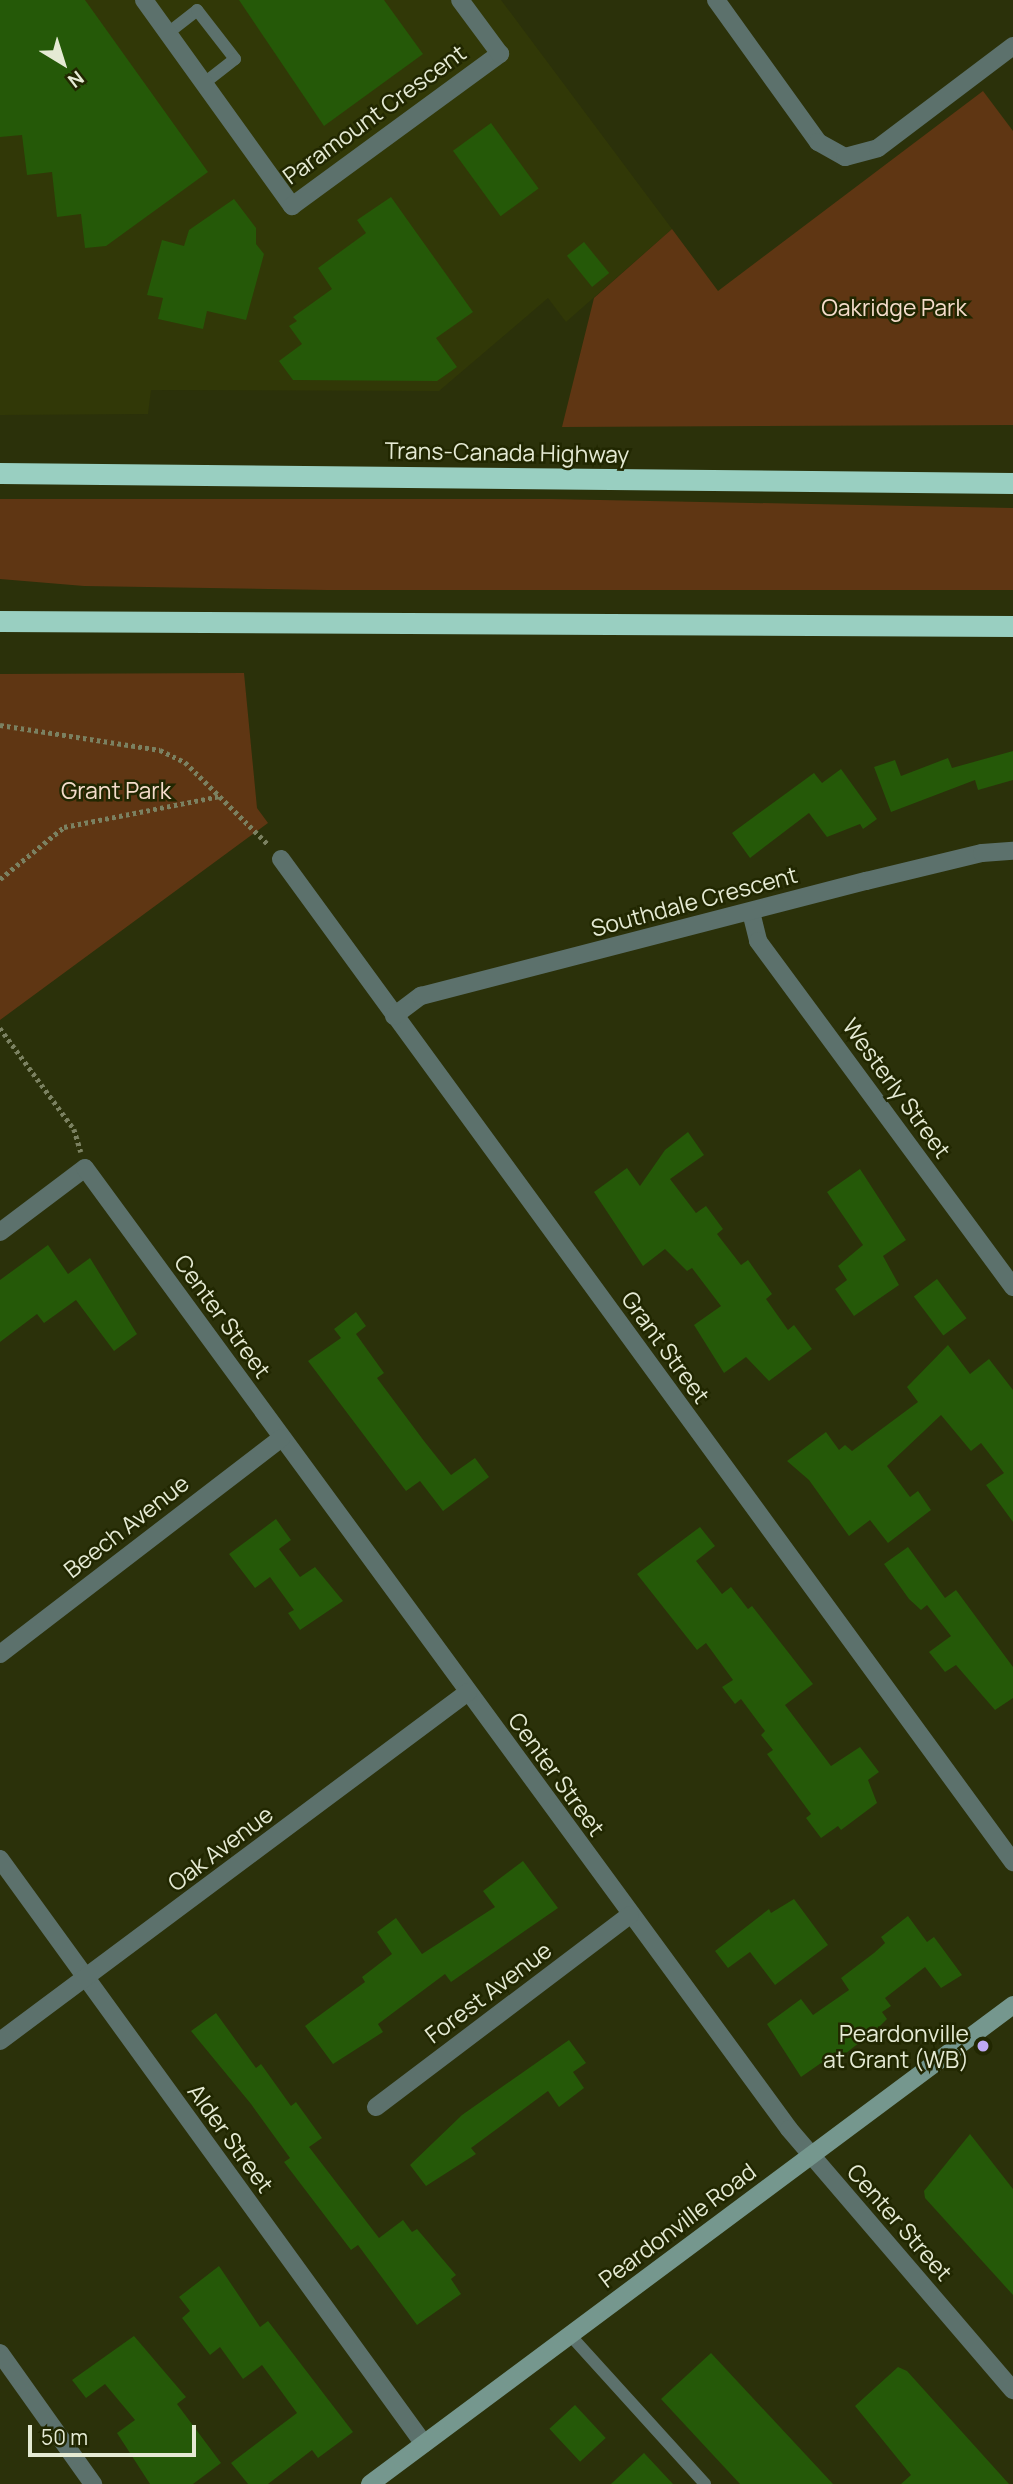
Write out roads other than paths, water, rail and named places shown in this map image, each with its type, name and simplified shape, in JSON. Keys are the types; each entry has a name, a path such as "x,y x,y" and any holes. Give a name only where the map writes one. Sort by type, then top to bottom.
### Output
{"highway":[{"name":"Trans-Canada Highway","path":"0,473 1013,483"},
{"path":"0,621 1013,626"}],"main road":[{"name":"Peardonville Road","path":"370,2484 1013,2006"}],"street":[{"name":"Paramount Crescent","path":"145,0 292,206 500,54 460,0"},
{"path":"716,0 818,142 845,157 878,148 1013,46"},
{"name":"Southdale Crescent","path":"394,1016 421,996 982,853 1013,851"},
{"name":"Grant Street","path":"281,859 1013,1862"},
{"name":"Westerly Street","path":"751,912 758,941 1013,1287"},
{"name":"Center Street","path":"0,1231 85,1168 630,1915 811,2156 1013,2390"},
{"name":"Beech Avenue","path":"0,1654 282,1438"},
{"name":"Oak Avenue","path":"0,2041 468,1692"},
{"name":"Alder Street","path":"0,1859 424,2444"},
{"name":"Forest Avenue","path":"376,2107 630,1915"},
{"path":"0,2353 93,2484"}],"lane":[{"path":"168,33 197,10 234,59 204,83"},
{"path":"570,2335 705,2484"}],"place":[{"name":"Peardonville at Grant (WB)","path":"983,2046"}],"park label":[{"name":"Oakridge Park","path":"894,307"},
{"name":"Grant Park","path":"116,790"}]}
